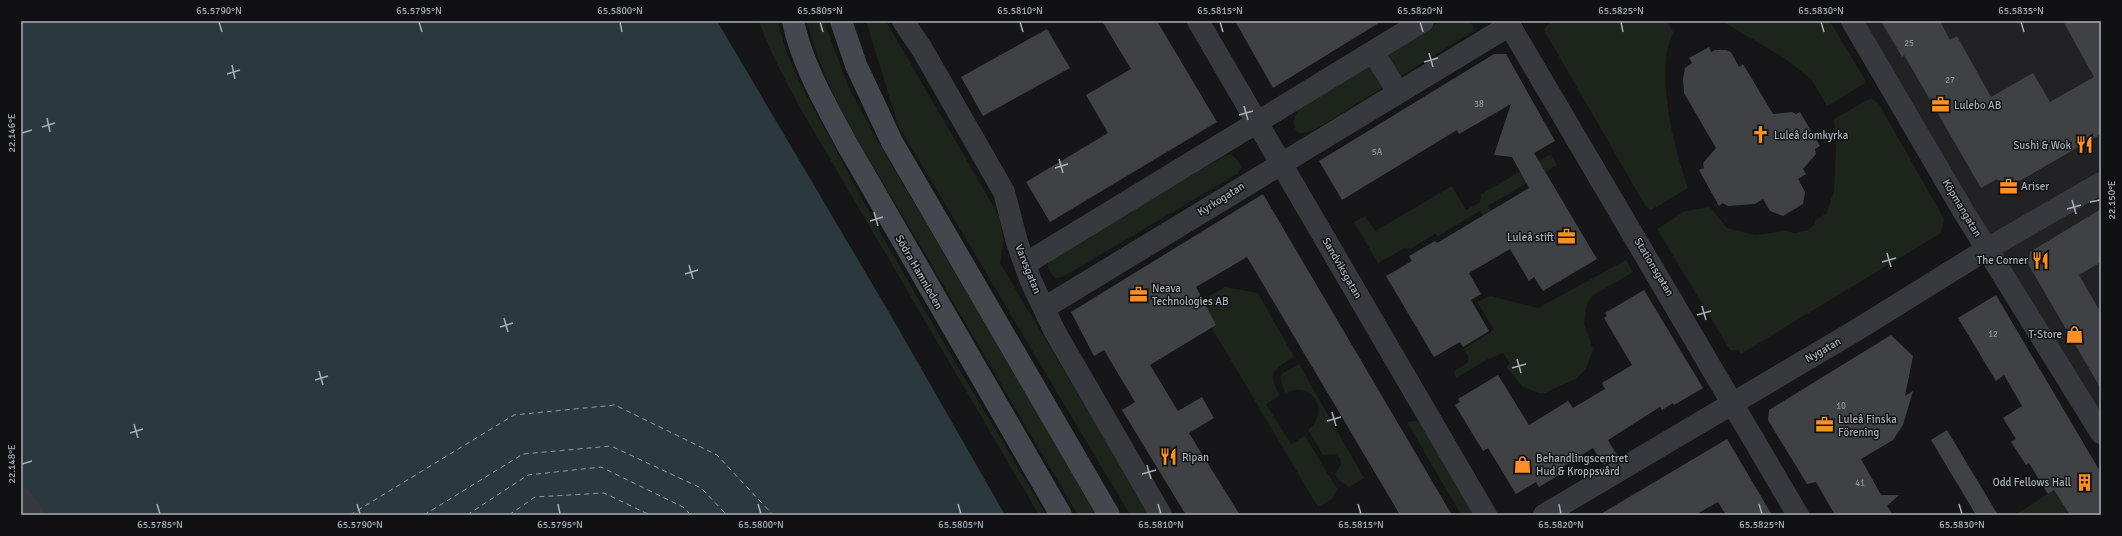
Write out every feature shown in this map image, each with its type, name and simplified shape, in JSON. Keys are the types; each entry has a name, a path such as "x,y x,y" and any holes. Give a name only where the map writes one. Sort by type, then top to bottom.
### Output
{"main road":[{"name":"Södra Hamnleden","path":"793,21 801,49 812,75 848,146 1061,515"},
{"path":"841,21 856,65 892,142 1109,515"}],"street":[{"name":"Varvsgatan","path":"903,21 922,49 1004,192 1025,264 1055,332 1161,515"},
{"name":"Sandviksgatan","path":"1198,21 1486,515"},
{"path":"1025,264 1423,21"},
{"name":"Köpmangatan","path":"1852,21 1987,249 2101,433"},
{"name":"Kyrkogatan","path":"1044,308 1398,92 1508,23"},
{"name":"Stationsgatan","path":"1508,23 1733,402 1798,515"},
{"path":"1373,52 1398,92"},
{"name":"Nygatan","path":"1544,515 1855,331 1987,249 2101,183"},
{"path":"21,498 33,515"}],"shaded area":[{"path":"21,21 717,21 887,309 1005,515 21,515"},
{"path":"759,21 778,21 787,53 800,83 883,237 936,330 1046,515 1039,515 803,113 774,57"},
{"path":"807,21 824,21 849,88 873,133 1097,515 1078,515 1035,443 850,127 825,75"},
{"path":"866,21 886,21 998,214 1004,240 1000,263 1150,515 1130,515 898,125"},
{"path":"1441,21 1470,21 1475,30 1314,130 1304,133 1297,132 1294,125 1294,120 1299,109"},
{"path":"1554,21 1667,21 1673,32 1666,55 1666,91 1668,108 1678,156 1688,188 1651,210 1646,207 1544,30 1547,25"},
{"path":"1722,21 1830,21 1864,78 1865,83 1827,106 1811,79 1784,58"},
{"path":"1852,21 2101,21 2101,431"},
{"path":"1871,98 1879,104 1944,219 1941,233 1741,354 1739,350 1730,350 1657,229 1685,211 1710,207 1727,228 1755,235 1785,231 1795,233 1808,230 1814,225 1816,219 1826,214 1834,191 1836,148 1834,119"},
{"path":"1228,154 1235,157 1239,162 1241,168 1237,174 1063,277 1055,278 1051,273 1048,267 1048,259"},
{"path":"1551,154 1557,165 1488,206 1499,226 1492,230 1480,211 1438,236 1435,234 1410,249 1405,248 1378,263 1354,222 1365,216 1375,231 1452,186 1466,210 1480,202 1481,194"},
{"path":"1626,260 1633,272 1592,296 1587,304 1584,324 1593,349 1586,369 1575,379 1545,393 1538,393 1522,386 1506,367 1510,364 1503,353 1486,360 1456,378 1454,371 1467,363 1469,358 1464,349 1494,330 1477,302 1490,296 1538,308"},
{"path":"1225,287 1258,293 1294,357 1277,368 1274,372 1273,381 1280,395 1266,404 1291,444 1305,436 1337,489 1332,499 1318,507 1197,303"},
{"path":"1299,364 1364,478 1349,487 1339,480 1335,474 1341,465 1340,458 1335,454 1323,455 1308,430 1315,422 1318,414 1316,400 1311,394 1304,391 1295,390 1285,393 1280,377 1283,373"},
{"path":"1407,422 1419,422 1474,515 1461,515"},
{"path":"2054,490 2070,515 2015,515"}],"building":[{"path":"1102,21 1157,21 1217,122 1050,222 1026,182 1108,133 1086,95 1131,69"},
{"path":"1235,21 1382,21 1273,88"},
{"path":"1881,21 1940,21 1950,40 1957,36 1991,97 2033,73 2050,102 2094,77 2063,21 2101,21 2101,134 2004,190 1997,179 1981,188 1904,55 1902,57"},
{"path":"1047,29 1070,68 983,116 961,77"},
{"name":"Luleå domkyrka","path":"1709,47 1711,52 1715,50 1726,50 1731,52 1739,67 1743,64 1773,114 1792,112 1796,114 1800,112 1820,146 1815,149 1816,154 1803,169 1806,174 1798,179 1805,192 1803,204 1783,216 1770,211 1763,199 1755,204 1728,206 1723,203 1719,206 1699,170 1704,168 1703,163 1716,148 1684,93 1683,79 1685,68 1692,63 1689,58"},
{"path":"1494,54 1506,54 1555,141 1534,153 1597,259 1543,291 1534,277 1529,281 1510,249 1469,273 1481,294 1471,300 1489,331 1463,347 1460,342 1434,357 1386,276 1412,261 1409,256 1435,241 1437,243 1529,188 1512,157 1494,155 1511,104 1459,134 1457,130 1342,200 1319,161"},
{"path":"1263,194 1452,515 1400,515 1247,257 1196,287 1216,325 1150,365 1178,411 1202,397 1214,418 1189,433 1240,515 1186,515 1122,410 1135,402 1104,350 1094,356 1071,312"},
{"path":"2101,209 2101,262 2079,275 2101,313 2101,389 2028,264 2030,252"},
{"path":"1644,290 1703,388 1674,405 1673,403 1662,410 1660,407 1608,440 1618,457 1604,465 1593,448 1556,471 1559,475 1539,487 1536,482 1516,494 1488,448 1483,451 1455,405 1460,402 1458,399 1498,375 1529,425 1568,401 1573,408 1605,389 1602,383 1632,365 1604,318 1607,316 1605,313"},
{"path":"1996,295 2101,473 2101,515 2070,515 2054,490 2048,494 2029,463 2026,465 2011,442 2016,439 2003,418 2022,406 2004,375 1996,381 1958,318"},
{"path":"1891,335 1913,356 1905,396 1913,391 1903,425 1893,440 1861,459 1881,495 1899,495 1887,506 1893,515 1835,515 1816,482 1807,484 1768,420 1769,410"},
{"path":"1947,430 1998,515 1976,515 1931,440"},
{"path":"1727,439 1772,515 1726,515 1718,502 1695,515 1599,515"}],"ferry route":[{"path":"350,515 514,415 615,405 717,455 773,515"},
{"path":"424,515 523,454 611,446 701,488 727,515"},
{"path":"467,515 528,475 601,467 683,507 691,515"},
{"path":"509,515 535,497 604,493 650,515"}],"place":[{"name":"Lulebo AB","path":"1941,105"},
{"name":"Luleå domkyrka","path":"1761,135"},
{"name":"Sushi & Wok","path":"2084,145"},
{"name":"Ariser","path":"2008,186"},
{"name":"Luleå stift","path":"1567,237"},
{"name":"The Corner","path":"2041,260"},
{"name":"Neava Technologies AB","path":"1139,294"},
{"name":"T-Store","path":"2075,334"},
{"name":"Luleå Finska Förening","path":"1825,425"},
{"name":"Ripan","path":"1169,457"},
{"name":"Behandlingscentret Hud & Kroppsvård","path":"1523,464"},
{"name":"Odd Fellows Hall","path":"2084,482"}]}
